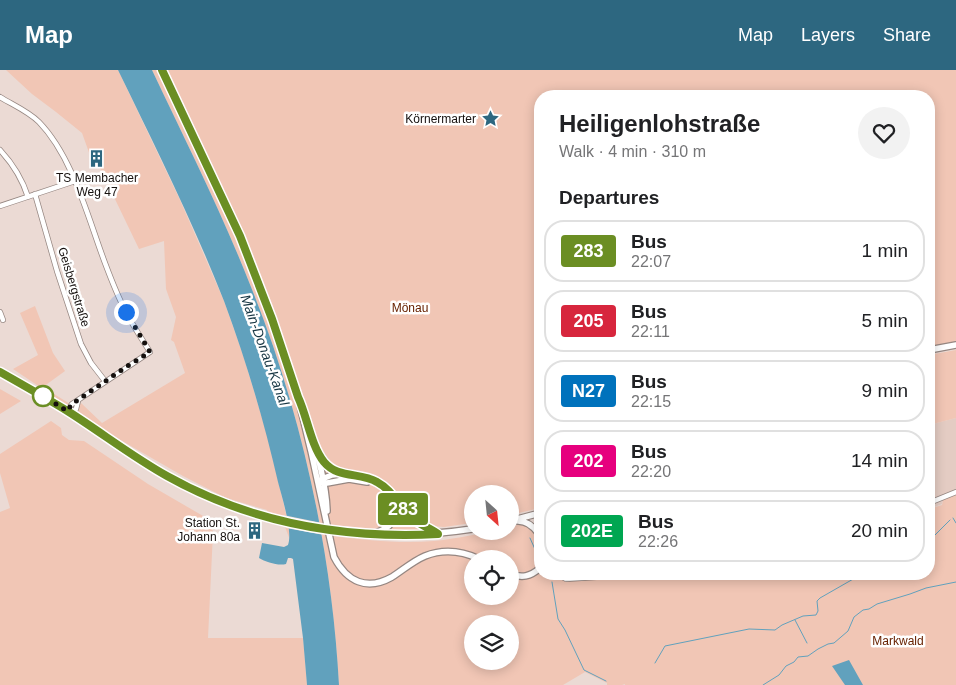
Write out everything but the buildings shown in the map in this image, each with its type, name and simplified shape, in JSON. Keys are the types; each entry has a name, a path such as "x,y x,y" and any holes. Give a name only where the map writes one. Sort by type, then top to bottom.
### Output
{"main road":[{"path":"162,70 240,236 272,319 298,397 321,481"},
{"path":"935,349 956,345"},
{"path":"0,372 31,389 152,467 183,484 232,506 268,518 338,531 412,535 464,530"},
{"path":"298,397 316,448 333,550 337,562 345,574 360,583 368,584 385,580 420,558 437,553 464,553"},
{"path":"316,448 324,462 334,470 344,474"},
{"path":"321,481 332,475 344,474 376,481 387,488 403,510 414,520 438,534"},
{"path":"321,481 361,480 374,484 386,493 394,504 394,517 392,523 385,530 373,534"},
{"path":"519,519 534,515"},
{"path":"519,521 534,528"},
{"path":"519,576 534,572"}],"street":[{"path":"0,97 38,120 62,153 75,181 106,265 126,312 150,352 104,381 78,401 76,409 69,413"},
{"path":"0,150 15,168 28,196"},
{"path":"0,206 75,181"},
{"name":"Geisbergstraße","path":"36,194 57,271 81,344 104,381"},
{"path":"0,312 3,320"},
{"path":"935,501 956,492"}],"shaded area":[{"path":"956,418 956,495 943,500 942,504 935,507 935,423"}],"green space":[{"path":"6,70 118,70 180,200 224,301 267,434 288,522 290,540 285,527 268,523 267,510 226,498 183,476 110,434 13,369 38,355 20,313 35,306 53,353 65,371 43,387 78,409 81,403 102,423 185,373 174,342 171,340 176,317 166,289 164,241 139,249 100,168 102,161 100,154 91,158 82,133 32,94"},
{"path":"152,70 956,70 956,342 935,346 935,90 534,90 534,509 519,513 519,485 464,485 464,524 444,527 433,526 427,530 411,531 377,530 332,525 333,536 396,542 421,542 464,536 464,540 519,540 519,524 526,525 534,531 534,569 528,573 519,573 519,550 464,551 452,549 454,555 464,557 464,605 519,605 519,579 534,576 534,580 935,580 935,507 942,505 943,500 956,495 956,685 607,685 607,683 585,672 563,685 339,685 329,584 311,482 285,382 240,259"},
{"path":"956,350 956,418 935,423 935,354"},
{"path":"0,389 21,401 0,414"},
{"path":"51,421 61,428 62,435 69,440 84,441 148,484 210,520 213,532 208,638 303,638 307,685 0,685 0,512 10,508 0,473 0,454"}],"water":[{"name":"Main-Donau-Kanal","path":"118,70 152,70 228,232 269,334 285,382 311,482 329,584 339,685 307,685 293,559 288,558 286,564 279,564 259,558 262,543 284,547 288,545 289,532 267,436 254,391 232,323 200,242"},
{"path":"849,660 863,685 845,685 832,666"}],"pier":[{"path":"283,515 322,523 324,535 286,528"}],"waterway":[{"path":"953,518 956,523"},
{"path":"935,535 950,520"},
{"path":"530,538 534,547"},
{"path":"655,663 665,646 749,629 775,630 803,616 816,615 818,611 817,601 820,598 852,580"},
{"path":"552,582 558,619 584,670 606,681"},
{"path":"763,685 779,675 786,666 794,662 798,657 808,656 818,649 834,643 848,631 854,617 863,610 926,588 956,582"},
{"path":"795,620 807,643"}],"bus line":[{"name":"283","path":"0,372 69,412 169,477 232,506 268,518 315,528 393,535 438,534 434,530 422,526 408,515 387,488 376,481 344,474 334,470 324,462 316,448 272,319 240,236 162,70"}],"place":[{"name":"Körnermarter","path":"490,119"},
{"name":"TS Membacher Weg 47","path":"97,159"},
{"name":"Station St. Johann 80a","path":"254,530"}],"route":[{"path":"43,396 67,411 72,404 104,381 150,352 126,312"}],"park label":[{"name":"Mönau","path":"410,308"},
{"name":"Markwald","path":"898,641"}]}
